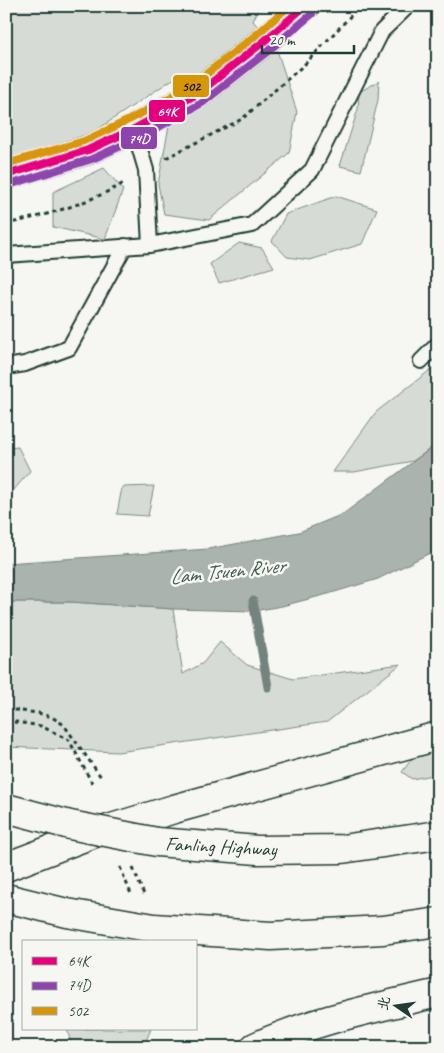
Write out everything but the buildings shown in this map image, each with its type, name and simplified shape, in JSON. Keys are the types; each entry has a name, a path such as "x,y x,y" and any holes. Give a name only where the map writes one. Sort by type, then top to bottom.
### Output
{"main road":[{"path":"6,176 88,150 134,129 197,94 306,6"},
{"path":"6,867 92,834 174,809 438,736"},
{"name":"Fanling Highway","path":"6,808 70,825 157,842 258,850 342,849 438,835"},
{"path":"6,898 67,913 154,928 271,936 383,930 438,922"},
{"path":"255,1047 269,1040 344,1016 438,993"}],"lane":[{"path":"6,255 150,245 252,225 312,170 382,31 408,6"},
{"path":"134,129 146,170 150,245"},
{"path":"6,367 25,364 69,348 124,246"},
{"path":"421,361 438,344"}],"path":[{"path":"173,154 242,119 306,63 360,6"},
{"path":"6,224 43,216 88,201 119,186"},
{"path":"6,711 15,710 38,713 64,724 101,777"},
{"path":"6,723 16,722 41,726 69,740 92,783"}],"shaded area":[{"path":"6,6 260,6 253,21 276,47 297,112 289,153 209,220 164,214 158,184 176,77 92,133 6,161"},
{"path":"379,81 378,100 361,171 340,166 358,109 359,92"},
{"path":"104,168 123,190 105,239 53,227 53,192"},
{"path":"336,196 377,209 362,244 310,260 287,257 272,241 286,214"},
{"path":"239,243 262,248 274,267 219,283 210,264"},
{"path":"438,364 438,443 413,461 354,472 333,472 376,412"},
{"path":"18,447 30,471 6,499 6,448"},
{"path":"154,486 148,516 117,514 122,487"},
{"path":"6,602 71,602 173,609 183,674 203,663 220,642 247,665 293,679 401,664 327,722 118,752 6,747"},
{"path":"423,744 438,745 438,774 412,779 402,772"},
{"path":"67,1030 151,1030 145,1043 135,1047 72,1047"}],"water":[{"name":"Lam Tsuen River","path":"438,443 438,549 378,579 282,606 254,611 173,609 71,602 6,602 6,563 208,549 299,532 343,514"}],"waterway":[{"path":"253,601 268,687"}],"transit line":[{"name":"502","path":"6,164 84,141 129,120 191,86 256,35 289,6"},
{"name":"64K","path":"6,175 88,150 134,129 197,94 262,43 305,6"},
{"name":"74D","path":"9,185 92,159 139,138 202,103 312,14"}]}
